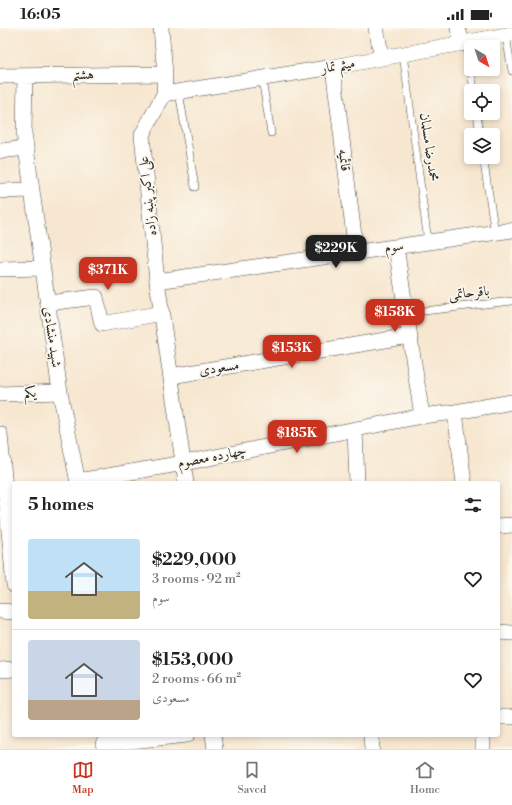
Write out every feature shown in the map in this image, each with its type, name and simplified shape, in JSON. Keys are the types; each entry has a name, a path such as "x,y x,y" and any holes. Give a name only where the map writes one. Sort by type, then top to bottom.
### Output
{"street":[{"name":"علی اکبر پنبه زاده","path":"161,28 165,74 172,93 142,135 157,281 186,481"},
{"path":"376,28 382,58"},
{"path":"458,28 464,43"},
{"name":"میثم تمار","path":"481,40 509,35"},
{"name":"میثم تمار","path":"172,93 333,68 464,43"},
{"name":"قائمیه","path":"333,68 356,252"},
{"name":"هشتم","path":"0,76 165,74"},
{"name":"شهید منشادی","path":"25,76 24,133 60,392 78,481"},
{"path":"0,151 26,148"},
{"path":"0,191 32,190"},
{"name":"سوم","path":"157,281 512,230"},
{"path":"396,247 422,416"},
{"path":"0,269 43,268"},
{"path":"48,303 96,297 102,324 162,313"},
{"name":"مسعودی","path":"171,376 409,336"},
{"name":"یکم","path":"0,394 60,392"},
{"name":"چهارده معصوم","path":"84,481 184,463 422,416 512,402"},
{"path":"455,412 464,481"},
{"path":"355,429 357,481"},
{"path":"0,434 12,563"},
{"path":"500,526 512,525"},
{"path":"0,611 12,612"},
{"path":"500,632 512,633"},
{"path":"0,670 12,669"},
{"path":"500,717 512,717"},
{"path":"103,742 163,737"},
{"path":"213,737 215,749"},
{"path":"371,737 372,749"},
{"path":"483,737 483,749"}],"lane":[{"path":"509,35 512,71"},
{"name":"محمدرضا مسلمان","path":"403,54 428,242"},
{"path":"262,79 271,133"},
{"path":"172,93 195,187"},
{"path":"484,164 495,233"},
{"name":"باقرحاتمی","path":"406,313 512,301"}]}
